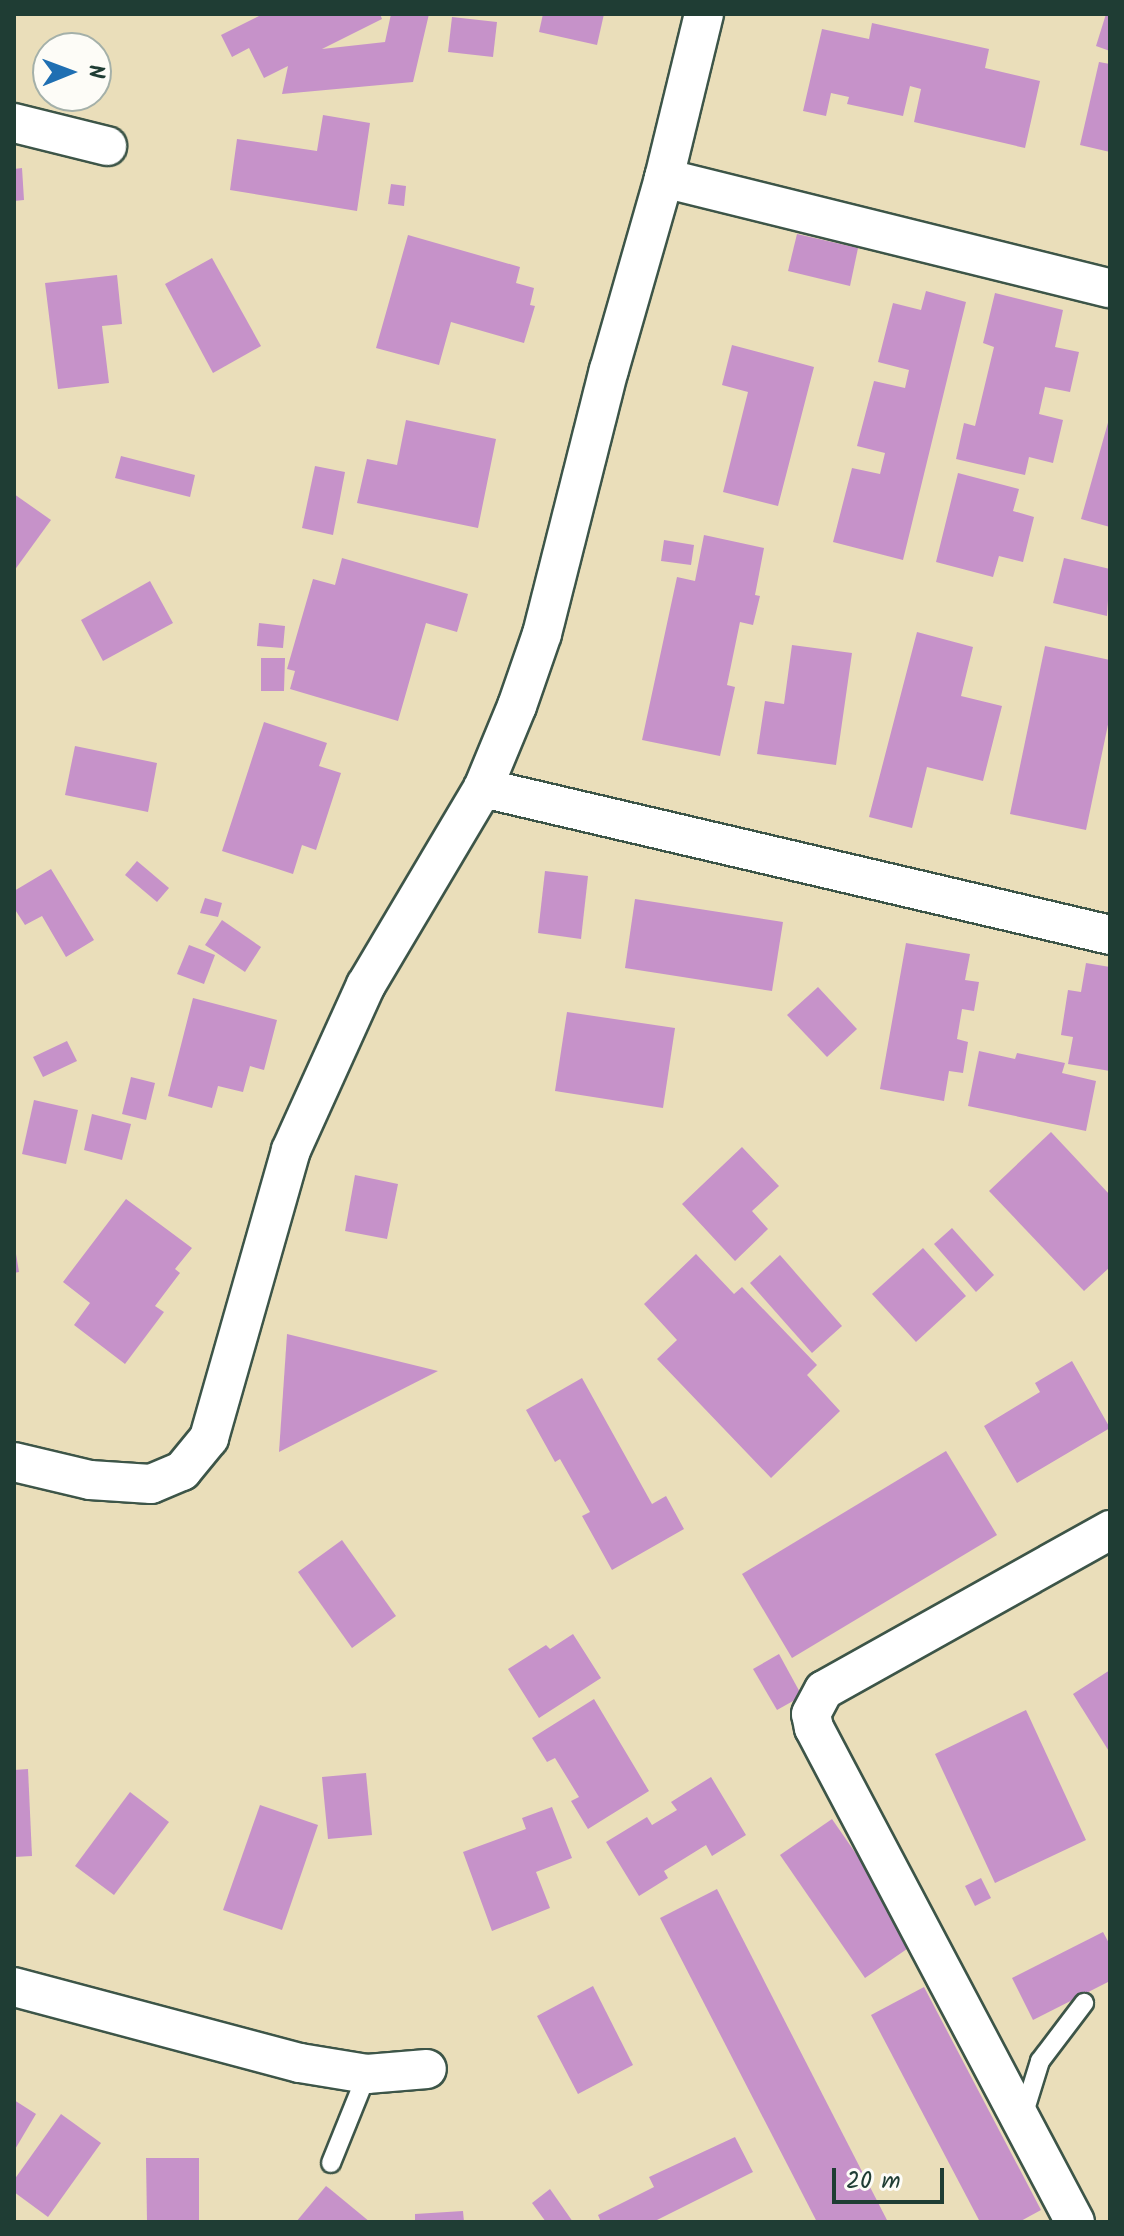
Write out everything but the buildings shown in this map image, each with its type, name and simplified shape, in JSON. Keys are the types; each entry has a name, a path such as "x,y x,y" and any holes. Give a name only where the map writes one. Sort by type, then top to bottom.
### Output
{"street":[{"path":"14,1462 117,1484 151,1484 182,1471 209,1438 291,1150 366,985 483,788 542,634 609,370 664,178 704,14"},
{"path":"14,123 107,146"},
{"path":"664,178 1110,288"},
{"path":"483,788 1110,935"},
{"path":"1075,2222 814,1728 811,1714 824,1690 1110,1530"},
{"path":"14,1987 300,2063 367,2074 427,2069"}],"lane":[{"path":"1021,2122 1040,2061 1084,2003"},
{"path":"331,2163 367,2074"}]}
